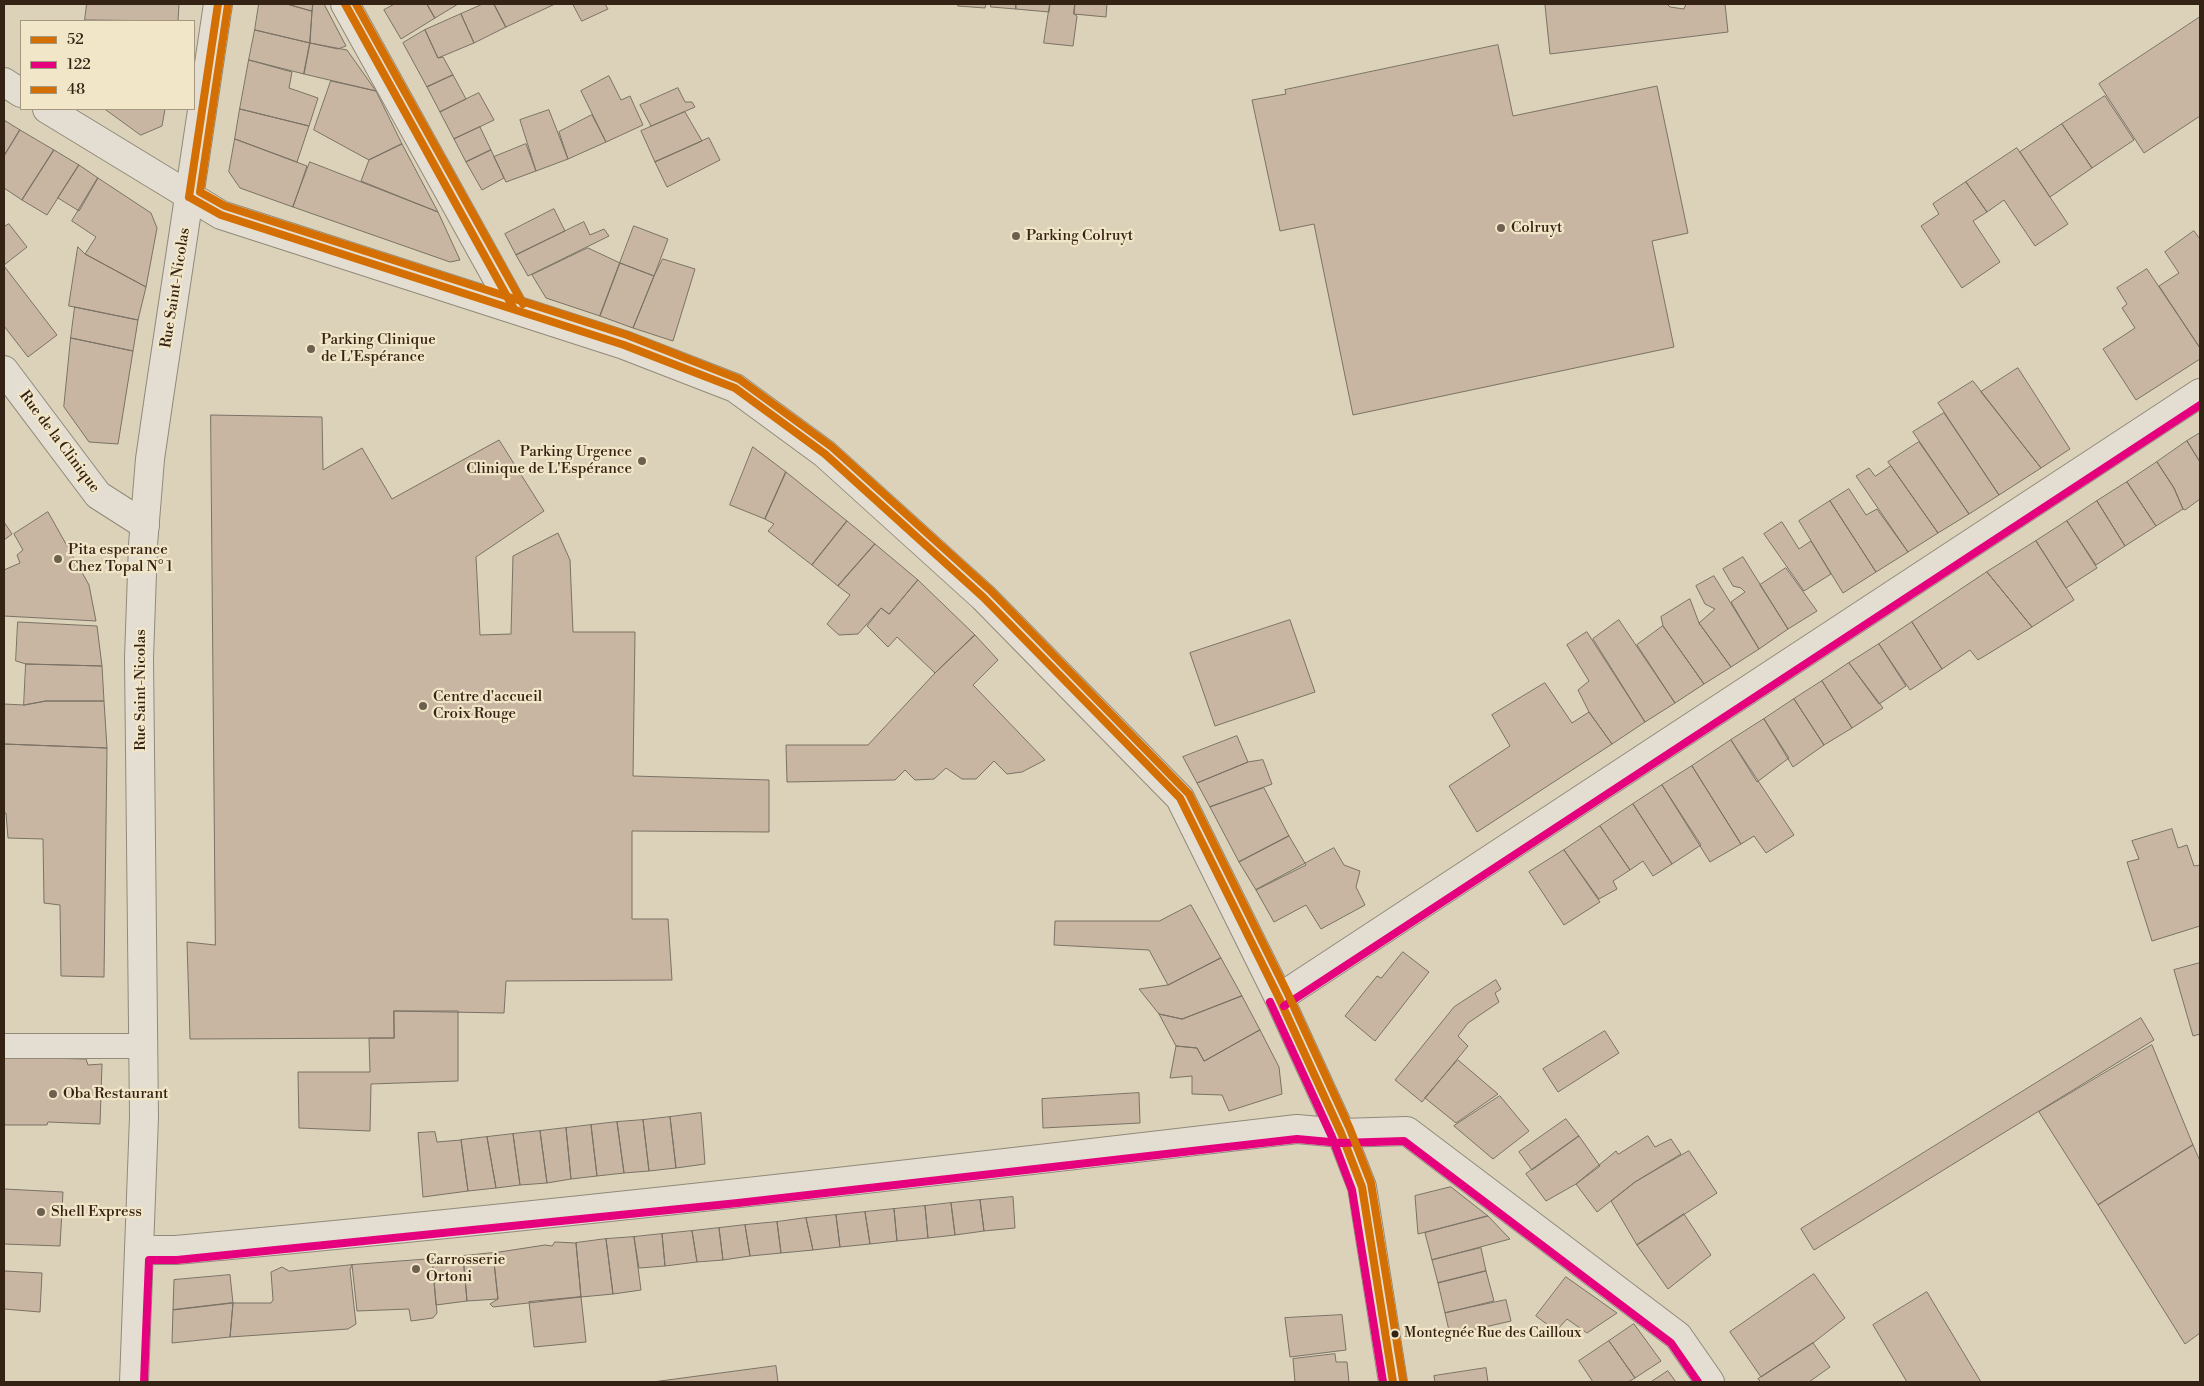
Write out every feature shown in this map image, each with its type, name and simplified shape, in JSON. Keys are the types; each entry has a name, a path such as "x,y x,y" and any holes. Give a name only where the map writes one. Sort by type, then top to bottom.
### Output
{"street":[{"name":"Rue Saint-Nicolas","path":"134,1382 144,1117 139,658 144,525 151,453 218,4"},
{"path":"345,4 514,309"},
{"path":"4,82 20,92"},
{"path":"48,110 221,215 624,345 735,388 825,454 958,574 1180,798 1279,998 1341,1133 1362,1187 1393,1382"},
{"name":"Rue de la Clinique","path":"4,370 98,495 144,525"},
{"path":"1279,998 2200,393"},
{"path":"139,1250 176,1250 411,1229 986,1166 1297,1129 1341,1133 1407,1131 1678,1336 1710,1382"}],"lane":[{"path":"4,1046 143,1046"}],"building":[{"path":"87,4 179,4 178,20 85,20"},
{"path":"259,4 287,4 312,11 310,43 255,30"},
{"path":"287,4 313,4 312,11"},
{"path":"313,4 324,4 346,46 338,49 310,43"},
{"path":"395,4 427,4 435,18 401,39 384,10"},
{"path":"427,4 458,4 435,18"},
{"path":"483,4 494,4 506,27 474,43 461,14"},
{"path":"494,4 555,4 506,27"},
{"path":"573,4 605,4 608,9 582,21"},
{"path":"959,4 986,4 985,8 958,6"},
{"path":"991,4 1016,4 1016,9 991,7"},
{"path":"1016,4 1050,4 1049,12 1016,9"},
{"path":"1050,4 1075,4 1074,14 1077,16 1073,46 1044,43"},
{"path":"1075,4 1107,4 1106,17 1074,14"},
{"path":"1667,4 1670,7 1684,9 1686,4 1725,4 1728,32 1550,54 1545,5"},
{"path":"461,14 474,43 438,58 425,30"},
{"path":"2200,17 2200,116 2144,153 2099,84"},
{"path":"255,30 310,43 304,74 249,60"},
{"path":"425,30 438,58 443,57 453,75 427,87 403,43"},
{"path":"310,43 347,50 376,91 304,74"},
{"name":"Colruyt","path":"1498,45 1513,116 1657,86 1688,233 1652,241 1674,347 1353,415 1314,224 1280,231 1252,100 1286,94 1285,90"},
{"path":"249,60 292,72 289,88 318,98 309,126 240,109"},
{"path":"453,75 466,99 440,112 427,87"},
{"path":"609,76 621,100 630,96 643,125 606,142 581,91"},
{"path":"331,81 376,91 402,144 369,160 314,130"},
{"path":"678,88 685,102 692,102 695,107 651,126 640,105"},
{"path":"479,93 494,120 454,139 440,112"},
{"path":"2105,96 2134,140 2092,168 2062,124"},
{"path":"240,109 309,126 297,162 235,139"},
{"path":"106,110 165,110 162,126 141,135"},
{"path":"549,110 568,159 536,171 520,120"},
{"path":"685,112 702,141 655,162 641,131"},
{"path":"592,115 606,142 568,159 559,132"},
{"path":"4,120 20,130 4,156"},
{"path":"2062,124 2092,168 2050,197 2020,152"},
{"path":"480,127 491,150 466,162 454,139"},
{"path":"20,130 54,150 22,200 4,188 4,156"},
{"path":"709,138 720,160 667,187 655,162"},
{"path":"235,139 307,166 293,207 240,188 229,172"},
{"path":"402,144 438,212 361,181 369,160"},
{"path":"526,144 536,171 506,182 494,157"},
{"path":"2017,148 2068,224 2035,246 2004,200 1987,212 1966,182"},
{"path":"54,150 79,165 47,215 22,200"},
{"path":"491,150 504,178 482,190 466,162"},
{"path":"310,162 438,212 460,260 450,262 293,207"},
{"path":"79,165 98,178 79,211 58,198"},
{"path":"98,178 151,213 157,228 146,287 85,254 96,237 72,221"},
{"path":"1966,182 1987,212 1973,221 2000,262 1962,288 1921,226 1939,214 1933,204"},
{"path":"554,209 565,231 516,255 505,234"},
{"path":"584,222 590,235 604,229 609,236 528,276 516,255"},
{"path":"9,224 27,247 4,265 4,227"},
{"path":"634,226 668,239 654,276 620,263"},
{"path":"2194,231 2200,239 2200,348 2159,286 2179,273 2165,252"},
{"path":"78,247 85,254 146,287 138,320 69,306"},
{"path":"588,248 620,263 600,316 546,298 532,275"},
{"path":"663,259 695,269 673,341 633,328"},
{"path":"620,263 654,276 633,328 600,316"},
{"path":"4,266 57,335 28,357 4,326"},
{"path":"2147,269 2200,348 2200,359 2136,400 2103,349 2135,328 2122,308 2127,304 2117,288"},
{"path":"75,307 138,320 133,351 71,338"},
{"path":"71,338 133,351 118,444 89,442 64,407"},
{"path":"2018,368 2070,449 2041,468 1981,392"},
{"path":"1973,381 2041,468 1999,495 1938,403"},
{"path":"1944,413 1999,495 1969,514 1913,432"},
{"name":"Centre d'accueil Croix Rouge","path":"211,415 322,417 323,470 362,448 392,499 499,440 544,511 476,557 480,635 511,634 513,556 558,533 570,560 573,632 635,632 633,776 769,780 769,832 632,831 632,919 668,919 672,980 506,981 504,1013 394,1011 394,1038 190,1039 187,942 215,945"},
{"path":"2200,433 2200,462 2187,441"},
{"path":"2187,441 2200,462 2200,499 2185,510 2174,488 2157,462"},
{"path":"1919,442 1969,514 1938,533 1888,462"},
{"path":"753,447 786,472 765,519 730,505"},
{"path":"2157,462 2174,488 2183,509 2156,526 2127,482"},
{"path":"1891,466 1938,533 1908,552 1856,476 1869,468 1875,476"},
{"path":"786,472 847,521 812,565 768,531 774,524 765,519"},
{"path":"2127,482 2156,526 2125,546 2097,501"},
{"path":"1849,489 1866,515 1877,509 1908,552 1876,572 1830,501"},
{"path":"1830,501 1876,572 1843,593 1799,521"},
{"path":"2097,501 2125,546 2096,565 2067,521"},
{"path":"48,512 89,585 96,621 4,616 4,570 20,563 17,555 23,550 14,534"},
{"path":"847,521 875,544 838,586 812,565"},
{"path":"2067,521 2097,568 2066,588 2036,541"},
{"path":"4,522 12,534 4,540"},
{"path":"1782,522 1799,549 1811,541 1831,574 1804,591 1764,534"},
{"path":"2036,541 2074,600 2032,627 1987,572"},
{"path":"875,544 918,580 889,614 881,608 858,634 839,635 827,624 850,595 838,586"},
{"path":"1743,557 1788,629 1759,649 1731,602 1745,592 1741,588 1733,586 1723,569"},
{"path":"1786,568 1817,611 1788,629 1760,585"},
{"path":"1987,572 2032,627 1978,660 1970,650 1942,669 1912,622"},
{"path":"1714,576 1759,649 1731,667 1699,623 1715,609 1705,604 1696,586"},
{"path":"918,580 975,635 935,673 897,637 888,647 867,626 881,608 889,614"},
{"path":"1690,599 1699,623 1731,667 1704,684 1663,626 1661,617"},
{"path":"1290,620 1315,692 1215,726 1190,653"},
{"path":"1619,620 1675,703 1645,722 1593,639"},
{"path":"18,622 97,626 102,666 26,664 16,661"},
{"path":"1912,622 1942,669 1910,690 1879,644"},
{"path":"1663,626 1704,684 1675,703 1637,645"},
{"path":"1587,632 1645,722 1612,744 1589,712 1578,690 1589,681 1567,645"},
{"path":"975,635 998,660 973,685 1045,760 1022,772 1007,774 994,761 976,779 962,779 946,768 934,779 915,780 905,770 895,780 787,782 786,745 868,745 935,673"},
{"path":"1879,644 1906,686 1879,704 1849,663"},
{"path":"1849,663 1883,708 1852,728 1822,681"},
{"path":"26,664 102,666 104,701 46,701 24,705"},
{"path":"1822,681 1852,728 1824,745 1794,699"},
{"path":"1545,683 1572,723 1589,712 1612,744 1477,832 1449,786 1510,746 1492,715"},
{"path":"1794,699 1824,745 1793,767 1764,719"},
{"path":"46,701 104,701 107,748 4,744 4,704 24,705"},
{"path":"1764,719 1789,758 1757,782 1731,740"},
{"path":"1237,736 1248,762 1197,783 1183,757"},
{"path":"1731,740 1794,835 1766,853 1754,836 1741,844 1692,766"},
{"path":"4,744 107,748 104,977 61,976 60,905 44,903 43,839 8,838 6,813 4,813"},
{"path":"1263,760 1272,784 1210,807 1197,783 1248,762"},
{"path":"1692,766 1741,844 1710,862 1662,785"},
{"path":"1662,785 1701,845 1672,864 1633,804"},
{"path":"1264,788 1289,836 1239,862 1210,807"},
{"path":"1633,804 1672,864 1653,876 1643,861 1630,870 1600,826"},
{"path":"1600,826 1630,870 1613,881 1617,889 1599,899 1564,850"},
{"path":"2172,829 2178,848 2187,845 2194,866 2200,865 2200,926 2152,941 2127,862 2139,859 2132,841"},
{"path":"1289,836 1306,865 1256,890 1239,862"},
{"path":"1334,848 1344,865 1360,871 1356,887 1365,905 1321,929 1306,905 1274,922 1256,890"},
{"path":"1564,850 1600,902 1564,925 1529,872"},
{"path":"1191,905 1221,958 1168,985 1149,950 1054,945 1055,921 1159,921"},
{"path":"1403,952 1429,972 1375,1041 1345,1016 1377,976 1381,978"},
{"path":"1221,958 1242,996 1182,1019 1159,1014 1139,989 1168,985"},
{"path":"2200,963 2200,1034 2193,1036 2174,970"},
{"path":"1496,980 1501,989 1495,993 1499,1002 1468,1023 1458,1036 1468,1046 1422,1102 1395,1080 1454,1007"},
{"path":"1242,996 1260,1030 1204,1061 1197,1048 1176,1046 1159,1014 1182,1019"},
{"path":"394,1011 458,1011 458,1081 371,1084 370,1131 299,1128 298,1072 370,1072 369,1038 394,1038"},
{"path":"2141,1018 2154,1040 1814,1250 1801,1229"},
{"path":"1260,1030 1279,1067 1282,1094 1229,1111 1222,1095 1192,1094 1192,1076 1170,1078 1176,1046 1197,1048 1204,1061"},
{"path":"1605,1031 1619,1053 1558,1092 1543,1069"},
{"path":"2152,1045 2193,1145 2098,1205 2039,1112"},
{"name":"Oba Restaurant","path":"4,1057 86,1059 88,1065 102,1064 100,1124 48,1122 47,1125 4,1125"},
{"path":"1458,1060 1498,1094 1456,1123 1425,1098"},
{"path":"1139,1093 1140,1123 1043,1128 1042,1099"},
{"path":"1500,1096 1529,1131 1493,1159 1454,1126"},
{"path":"701,1113 705,1164 676,1168 670,1117"},
{"path":"670,1117 676,1168 649,1171 643,1120"},
{"path":"1566,1119 1579,1136 1532,1170 1519,1152"},
{"path":"643,1120 649,1171 624,1173 617,1122"},
{"path":"617,1122 624,1173 597,1176 591,1125"},
{"path":"591,1125 597,1176 571,1179 566,1128"},
{"path":"566,1128 571,1179 547,1183 540,1131"},
{"path":"540,1131 547,1183 520,1185 513,1134"},
{"path":"435,1132 437,1142 461,1140 468,1191 423,1197 418,1133"},
{"path":"513,1134 520,1185 496,1188 487,1137"},
{"path":"1579,1136 1600,1166 1576,1184 1546,1201 1526,1174"},
{"path":"1648,1136 1655,1147 1671,1139 1681,1154 1635,1182 1597,1212 1576,1184 1616,1151 1618,1154"},
{"path":"487,1137 496,1188 468,1191 461,1140"},
{"path":"2193,1145 2200,1161 2200,1333 2185,1344 2098,1205"},
{"path":"1689,1151 1717,1193 1637,1245 1611,1201 1635,1182"},
{"path":"1451,1187 1488,1216 1418,1234 1415,1196"},
{"path":"4,1189 63,1192 60,1246 4,1244"},
{"path":"1013,1197 1015,1228 984,1231 980,1200"},
{"path":"980,1200 984,1231 955,1235 951,1203"},
{"path":"951,1203 955,1235 928,1238 925,1206"},
{"path":"925,1206 928,1238 897,1241 894,1209"},
{"path":"894,1209 897,1241 870,1244 865,1212"},
{"path":"865,1212 870,1244 840,1247 836,1215"},
{"path":"1684,1214 1711,1255 1668,1289 1637,1245"},
{"path":"836,1215 840,1247 813,1250 806,1218"},
{"path":"1488,1216 1510,1239 1432,1260 1425,1233"},
{"path":"806,1218 813,1250 781,1253 777,1222"},
{"path":"777,1222 781,1253 750,1256 745,1225"},
{"path":"745,1225 750,1256 723,1260 719,1228"},
{"path":"719,1228 723,1260 697,1262 692,1231"},
{"path":"692,1231 697,1262 665,1266 662,1234"},
{"path":"662,1234 665,1266 639,1268 634,1237"},
{"path":"634,1237 641,1290 613,1294 606,1239"},
{"path":"606,1239 613,1294 581,1297 576,1243"},
{"path":"555,1242 576,1243 581,1297 493,1307 490,1304 498,1299 493,1253 545,1245 552,1246"},
{"path":"1481,1248 1486,1271 1438,1283 1432,1260"},
{"path":"493,1253 498,1299 467,1301 463,1256"},
{"path":"463,1256 467,1301 436,1305 432,1259"},
{"path":"432,1259 437,1313 433,1318 411,1321 409,1309 357,1311 352,1265"},
{"path":"352,1265 350,1270 356,1324 348,1329 230,1337 233,1303 271,1303 273,1300 271,1272 282,1267 289,1271"},
{"path":"4,1271 42,1273 40,1312 4,1309"},
{"path":"1486,1271 1494,1301 1445,1313 1438,1283"},
{"path":"1814,1274 1845,1318 1813,1343 1761,1377 1730,1332"},
{"path":"230,1275 233,1303 173,1310 174,1280"},
{"path":"1566,1277 1617,1313 1587,1333 1567,1319 1556,1331 1536,1316"},
{"path":"1927,1292 1981,1382 1907,1382 1873,1325"},
{"path":"581,1297 586,1342 534,1347 529,1302"},
{"path":"1506,1300 1511,1321 1450,1335 1445,1313"},
{"path":"233,1303 230,1337 172,1343 173,1310"},
{"path":"1342,1315 1346,1350 1290,1357 1285,1318"},
{"path":"1634,1324 1661,1361 1635,1378 1609,1341"},
{"path":"1609,1341 1635,1378 1628,1382 1593,1382 1579,1361"},
{"path":"1813,1343 1830,1367 1809,1382 1761,1382 1758,1379"},
{"path":"1335,1354 1336,1362 1347,1362 1349,1382 1295,1382 1293,1359"},
{"path":"776,1366 778,1382 653,1382"},
{"path":"1486,1368 1488,1382 1435,1382 1434,1376"},
{"path":"1668,1371 1676,1382 1651,1382"}],"transit line":[{"name":"52","path":"189,197 218,4"},
{"name":"52","path":"345,4 514,309"},
{"name":"48","path":"356,4 523,304"},
{"name":"48","path":"228,5 200,192 225,206 627,335 739,379 832,447 990,590 1189,794 1288,994 1350,1129 1371,1183 1403,1380"},
{"name":"52","path":"189,197 221,215 624,345 735,388 825,454 983,597 1180,798 1279,998 1341,1133 1362,1187 1393,1382"},
{"name":"122","path":"1284,1006 2200,405"},
{"name":"122","path":"1270,1002 1332,1137 1352,1190 1383,1382"},
{"name":"122","path":"144,1382 149,1260 177,1260 738,1203 1297,1139 1341,1143 1404,1141 1671,1343 1698,1382"}],"place":[{"name":"Colruyt","path":"1501,228"},
{"name":"Parking Colruyt","path":"1016,236"},
{"name":"Parking Clinique de L'Espérance","path":"311,349"},
{"name":"Parking Urgence Clinique de L'Espérance","path":"642,461"},
{"name":"Pita esperance Chez Topal N° 1","path":"58,559"},
{"name":"Centre d'accueil Croix Rouge","path":"423,706"},
{"name":"Oba Restaurant","path":"53,1094"},
{"name":"Shell Express","path":"41,1212"},
{"name":"Carrosserie Ortoni","path":"416,1269"},
{"name":"Montegnée Rue des Cailloux","path":"1395,1334"}]}
